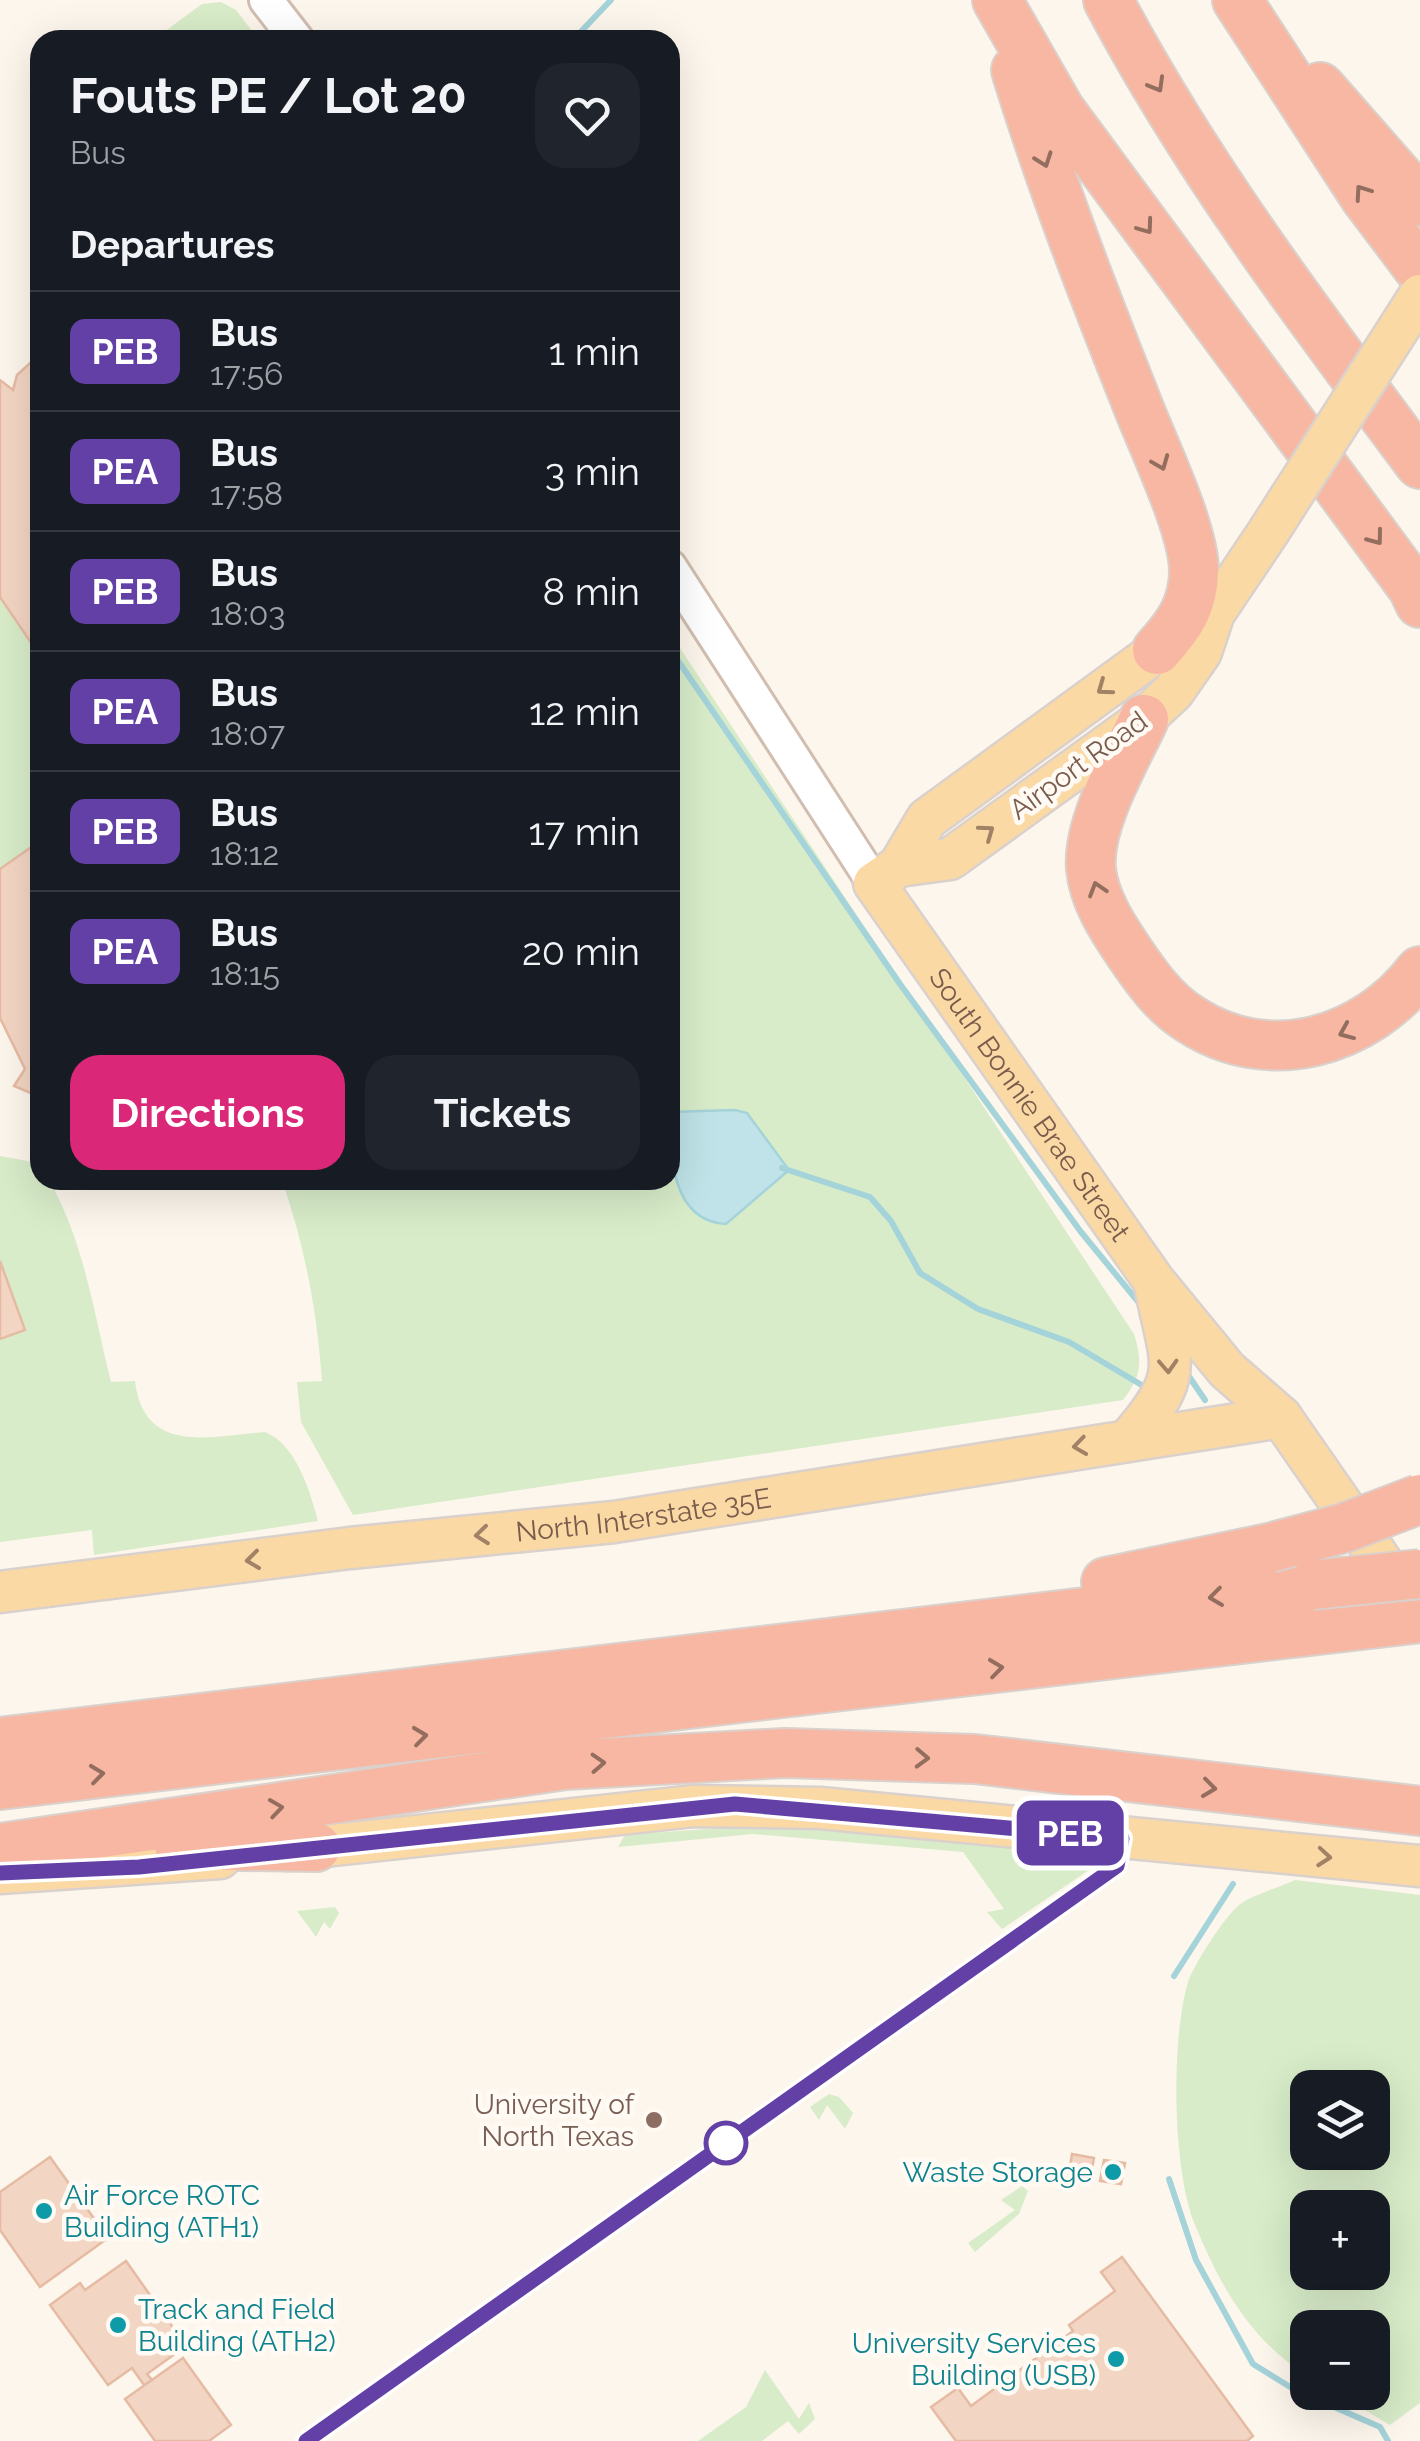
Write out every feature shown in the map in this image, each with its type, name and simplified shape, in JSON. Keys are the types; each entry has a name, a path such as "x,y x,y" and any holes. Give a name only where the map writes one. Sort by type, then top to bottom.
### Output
{"highway":[{"path":"996,0 1060,110 1420,603"},
{"path":"996,0 1039,145 1172,493 1195,567 1192,598 1180,625 1157,650"},
{"path":"1108,0 1166,101 1252,233 1420,464"},
{"path":"1240,0 1420,201"},
{"path":"1240,0 1366,197 1420,270"},
{"path":"1144,719 1106,800 1090,865 1106,916 1165,999 1218,1034 1249,1042 1308,1043 1338,1037 1362,1025 1395,1000 1420,971"},
{"path":"708,1680 1269,1548 1344,1528 1420,1499"},
{"path":"0,1785 1312,1586 1420,1574"},
{"path":"0,1742 1341,1627 1420,1617"},
{"path":"708,1680 791,1702"},
{"path":"20,1846 564,1765 784,1753 975,1759 1420,1811"},
{"path":"20,1846 316,1847"}],"main road":[{"name":"Airport Road","path":"886,875 950,859 1144,719 1173,692 1201,652 1214,612 1420,294"},
{"name":"Airport Road","path":"886,875 926,819 1214,612"},
{"name":"South Bonnie Brae Street","path":"886,875 1154,1281 1226,1370 1281,1417 1420,1617"},
{"path":"1130,1439 1164,1398 1172,1375 1154,1281"},
{"name":"North Interstate 35E","path":"0,1592 350,1548 614,1522 1281,1417"},
{"path":"0,1873 139,1867 735,1804 1420,1866"}],"street":[{"path":"266,0 290,30"},
{"name":"South Bonnie Brae Street","path":"680,581 886,875"}],"green space":[{"path":"221,2 236,10 251,30 167,30 202,4"},
{"path":"30,363 30,1093 14,1086 24,1069 0,1018 0,380 13,389 17,375"},
{"path":"680,648 1134,1334 1139,1353 1137,1376 1123,1400 353,1515 301,1422 297,1382 322,1381 309,1279 285,1190 680,1190 680,1185 689,1209 735,1110 680,1112"},
{"path":"0,1156 30,1161 30,1190 54,1190 61,1203 87,1278 111,1382 135,1381 141,1405 152,1421 166,1431 203,1437 265,1432 276,1438 300,1470 318,1521 94,1555 92,1530 0,1542"},
{"path":"760,1825 1062,1852 1062,1857 1085,1859 1089,1870 1002,1929 987,1912 1004,1909 963,1852 753,1834 618,1847 625,1835"},
{"path":"1295,1880 1420,1895 1420,2403 1390,2425 1365,2410 1390,2410 1390,2310 1290,2310 1290,2363 1269,2346 1239,2310 1215,2269 1187,2201 1176,2104 1182,2007 1188,1982 1210,1941 1233,1911 1252,1898"},
{"path":"335,1907 339,1913 330,1929 324,1922 316,1937 297,1911"},
{"path":"829,2094 839,2097 853,2113 845,2129 827,2105 819,2120 810,2107"},
{"path":"1022,2186 1028,2191 1019,2214 975,2252 968,2243 1015,2210 1001,2200"},
{"path":"765,2370 799,2419 809,2403 815,2419 799,2434 788,2421 762,2441 698,2441 746,2407"}],"water":[{"path":"680,1112 747,1113 789,1170 726,1224 708,1220 694,1211 680,1190"}],"building":[{"path":"30,363 30,641 0,597 0,380 13,390 17,375"},
{"path":"30,848 30,1093 14,1086 25,1069 0,1018 0,869"},
{"path":"0,1261 25,1330 0,1339"},
{"name":"Waste Storage","path":"1072,2154 1094,2158 1090,2178 1069,2174"},
{"name":"Air Force ROTC Building (ATH1)","path":"50,2157 108,2238 40,2287 0,2230 0,2192"},
{"name":"Waste Storage","path":"1104,2160 1125,2163 1121,2184 1100,2181"},
{"name":"University Services Building (USB)","path":"1122,2257 1253,2436 1247,2441 956,2441 931,2407 958,2388 971,2406 1073,2331 1069,2325 1115,2291 1101,2272"},
{"name":"Track and Field Building (ATH2)","path":"126,2261 186,2346 147,2374 152,2380 144,2385 132,2368 108,2385 50,2305 80,2283 85,2290"},
{"path":"183,2358 231,2425 209,2441 155,2441 125,2399"}],"waterway":[{"path":"582,30 611,0"},
{"path":"680,664 900,984 1081,1232 1140,1304"},
{"path":"782,1168 870,1197 891,1221 920,1273 978,1309 1069,1342 1150,1390"},
{"path":"1186,1372 1205,1400"},
{"path":"1174,1976 1233,1884"},
{"path":"1169,2179 1196,2260 1253,2364 1295,2390 1380,2427 1388,2441"}],"bus line":[{"name":"PEB","path":"0,1873 139,1867 602,1815 735,1804 778,1804 1122,1838 1117,1866 306,2441"}],"place":[{"name":"University of North Texas","path":"654,2120"},
{"name":"Waste Storage","path":"1113,2172"},
{"name":"Air Force ROTC Building (ATH1)","path":"44,2211"},
{"name":"Track and Field Building (ATH2)","path":"118,2325"},
{"name":"University Services Building (USB)","path":"1116,2359"}]}
